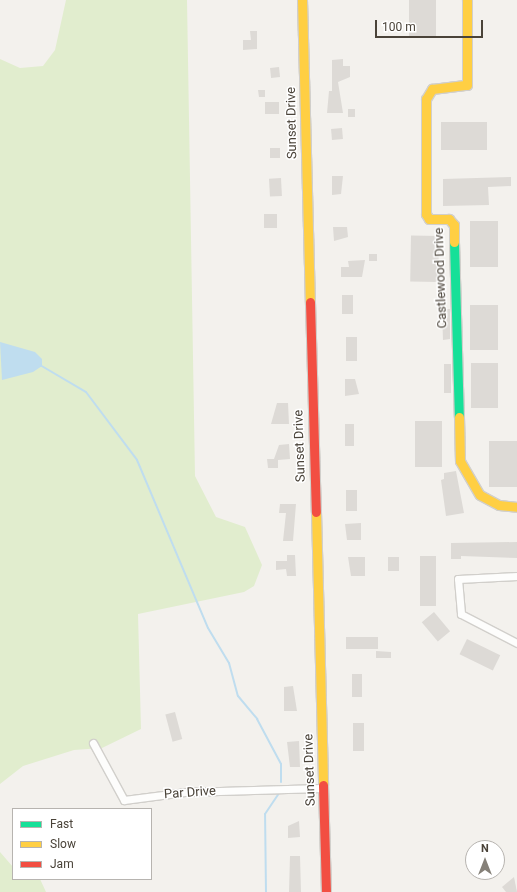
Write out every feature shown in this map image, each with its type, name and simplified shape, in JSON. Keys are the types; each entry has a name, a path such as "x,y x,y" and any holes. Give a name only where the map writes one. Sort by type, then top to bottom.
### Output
{"street":[{"name":"Sunset Drive","path":"302,0 321,788 326,892"},
{"name":"Castlewood Drive","path":"467,0 468,85 432,89 426,98 426,214 429,219 449,219 454,225 460,461 480,495 499,504 517,507"},
{"path":"517,576 458,579 461,614 517,642"},
{"name":"Par Drive","path":"93,743 124,800 186,792 321,788"}],"green space":[{"path":"66,0 187,0 195,476 216,517 245,527 262,565 254,586 244,592 138,614 141,729 102,748 74,750 23,766 0,784 0,59 20,68 43,66 55,50"},
{"path":"0,852 12,866 12,880 40,880 46,892 0,892"}],"water":[{"path":"0,342 35,352 42,359 42,366 33,372 2,380"}],"building":[{"path":"409,0 436,0 436,36 409,36"},
{"path":"250,31 257,31 257,49 243,50 243,40 251,40"},
{"path":"343,59 343,66 350,66 350,77 338,82 343,113 327,113 329,91 332,91 332,60"},
{"path":"279,67 280,77 271,78 270,68"},
{"path":"258,90 265,90 265,97 259,97"},
{"path":"265,102 279,102 279,114 265,114"},
{"path":"348,109 355,109 355,117 348,117"},
{"path":"441,122 487,122 487,150 441,150"},
{"path":"342,128 343,139 332,140 331,129"},
{"path":"270,148 280,148 280,158 270,158"},
{"path":"332,176 343,176 341,194 332,195"},
{"path":"511,177 511,186 488,187 489,205 443,206 443,179"},
{"path":"281,178 282,196 270,197 269,179"},
{"path":"264,214 277,214 277,228 264,228"},
{"path":"470,221 498,221 498,267 470,267"},
{"path":"333,227 347,227 348,237 334,241"},
{"path":"411,236 439,236 438,282 410,282"},
{"path":"369,254 377,254 377,261 369,261"},
{"path":"365,260 362,277 341,277 341,267 349,267 348,261"},
{"path":"342,295 353,295 353,314 342,314"},
{"path":"470,305 498,305 498,350 470,350"},
{"path":"442,309 450,309 450,339 443,340"},
{"path":"346,337 357,337 357,361 346,361"},
{"path":"471,363 498,363 498,408 471,408"},
{"path":"444,364 451,364 451,393 444,393"},
{"path":"345,379 355,379 359,394 345,396"},
{"path":"277,403 288,403 289,424 271,424"},
{"path":"415,421 442,421 442,467 415,467"},
{"path":"345,424 354,424 354,446 345,446"},
{"path":"489,441 517,441 517,487 489,487"},
{"path":"289,444 290,459 278,460 278,468 268,468 267,459 274,459 279,445"},
{"path":"456,471 464,513 446,516 441,480 444,479 444,473"},
{"path":"346,490 357,490 357,511 346,511"},
{"path":"280,504 296,504 293,541 283,541 286,513 279,513"},
{"path":"361,523 361,540 347,540 345,524"},
{"path":"517,542 517,558 461,556 461,559 451,559 451,543"},
{"path":"287,555 295,555 296,576 287,576 286,569 276,570 276,561 287,561"},
{"path":"420,556 436,556 436,606 420,606"},
{"path":"348,557 365,557 365,576 351,576"},
{"path":"388,557 399,557 399,571 388,571"},
{"path":"434,612 450,631 438,641 422,622"},
{"path":"346,637 378,637 378,649 346,649"},
{"path":"467,639 500,655 493,670 460,654"},
{"path":"376,651 391,652 391,658 376,658"},
{"path":"352,674 362,674 362,697 352,697"},
{"path":"293,686 297,711 284,711 284,687"},
{"path":"175,712 182,739 173,742 165,715"},
{"path":"353,723 364,723 364,751 353,751"},
{"path":"299,741 300,767 290,767 287,742"},
{"path":"299,821 300,837 288,838 288,826"},
{"path":"290,856 300,856 301,892 289,892"},
{"path":"514,877 517,892 506,892 502,887"}],"waterway":[{"path":"40,365 86,392 137,460 208,628 229,663 238,696 257,719 281,764 281,782"},
{"path":"266,892 265,814 279,793"}],"traffic: fast":[{"path":"454,242 459,417"}],"traffic: slow":[{"path":"302,0 310,302"},
{"path":"454,242 454,225 449,219 429,219 426,214 426,99 432,89 467,85 467,0"},
{"path":"459,417 460,461 480,495 499,505 517,507"},
{"path":"316,512 323,785"}],"traffic: jam":[{"path":"310,302 316,512"},
{"path":"323,785 326,892"}]}
